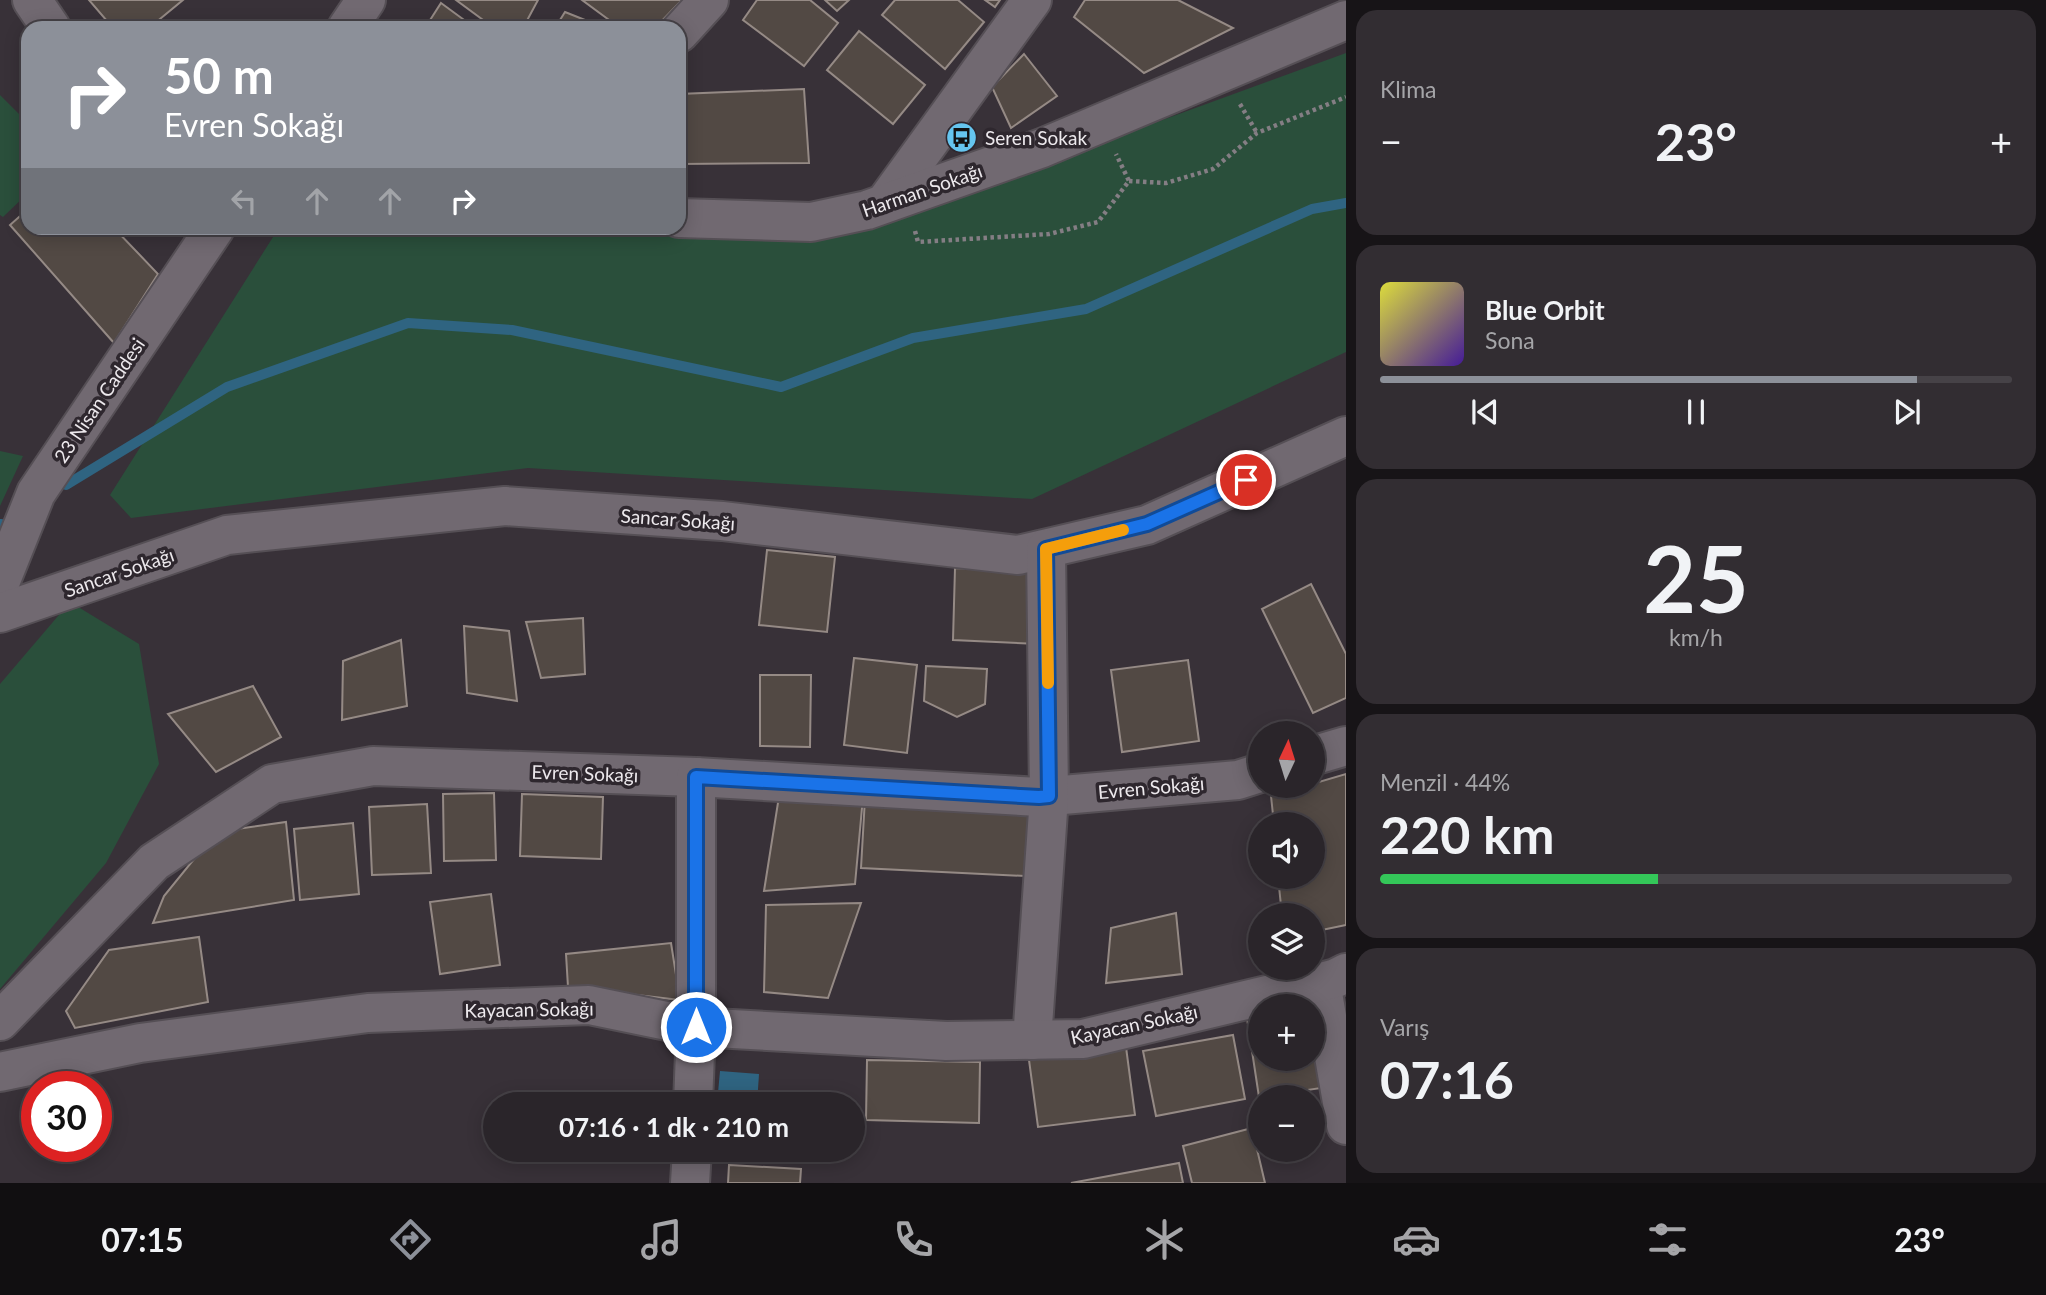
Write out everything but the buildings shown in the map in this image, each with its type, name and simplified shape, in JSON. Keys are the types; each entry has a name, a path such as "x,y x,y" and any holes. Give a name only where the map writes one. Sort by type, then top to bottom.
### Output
{"street":[{"path":"0,6 7,0"},
{"path":"32,0 46,21"},
{"path":"352,21 366,0"},
{"path":"686,25 709,0"},
{"path":"895,200 1032,0"},
{"name":"Harman Sokağı","path":"686,218 811,222 867,210 1042,148 1333,17"},
{"name":"23 Nisan Caddesi","path":"0,583 36,493 210,235"},
{"name":"Sancar Sokağı","path":"0,613 227,535 505,506 722,522 1018,555 1147,524 1346,436"},
{"path":"1032,1040 1049,796 1046,549"},
{"path":"1325,752 1346,746"},
{"name":"Evren Sokağı","path":"0,1021 154,862 272,784 373,766 696,777 1039,797 1238,780 1248,777"},
{"path":"693,1092 696,777"},
{"path":"1333,978 1346,1125"},
{"name":"Kayacan Sokağı","path":"0,1072 140,1043 368,1013 589,1005 696,1027 946,1041 1083,1039 1333,978"},
{"path":"690,1183 691,1162"}],"path":[{"path":"1129,181 1166,183 1213,169 1257,133 1346,97"},
{"path":"1102,123 1129,181"},
{"path":"895,200 918,242 1049,234 1098,222 1129,181"}],"green space":[{"path":"1346,53 1346,352 1032,499 528,468 131,518 110,495 273,237 686,235 686,231 864,229"},
{"path":"0,95 21,116 21,200 3,217 0,215"},
{"path":"0,451 23,456 0,506"},
{"path":"70,602 139,644 159,764 106,863 0,989 0,684"}],"water":[{"path":"720,1071 759,1074 758,1092 718,1092"}],"waterway":[{"path":"66,485 227,387 408,323 512,330 781,387 913,338 1086,309 1312,209 1346,203"}],"slow traffic":[{"path":"1048,683 1046,549 1123,530"}],"place":[{"name":"Seren Sokak","path":"962,137"}],"route":[{"path":"696,1027 696,777 1049,796 1046,549 1147,524 1246,480"}]}
